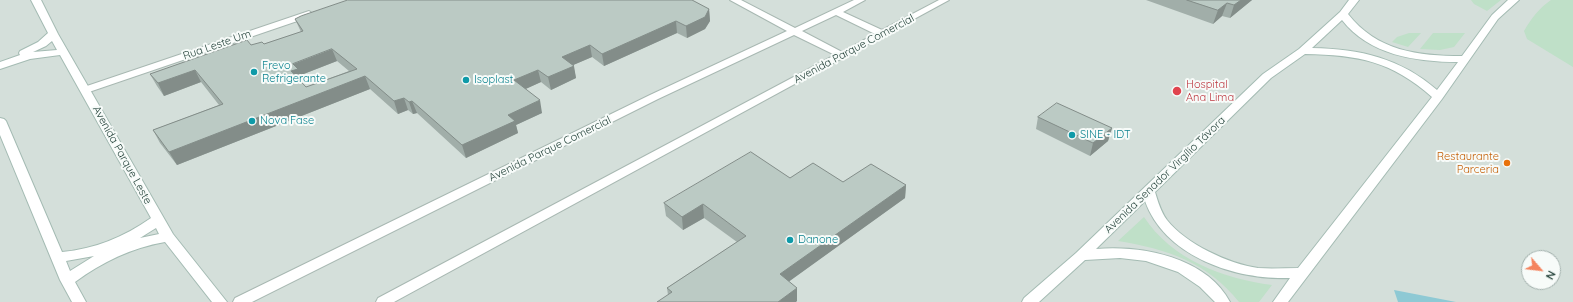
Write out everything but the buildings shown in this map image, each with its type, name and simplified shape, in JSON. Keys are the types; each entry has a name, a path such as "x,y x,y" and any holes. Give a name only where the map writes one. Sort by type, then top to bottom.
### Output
{"main road":[{"name":"Avenida Parque Leste","path":"36,0 63,52 168,237 220,302"},
{"name":"Avenida Senador Virgílio Távora","path":"1029,302 1081,256 1267,76 1303,51 1343,14 1354,0"},
{"path":"1280,302 1438,97 1496,17 1514,0"},
{"path":"1343,14 1349,24 1358,33 1379,45 1410,55 1434,59 1466,59"},
{"path":"0,59 32,49 42,44 53,34"},
{"path":"1303,51 1350,53 1381,60 1412,75 1438,97"},
{"path":"0,66 28,56 63,52"},
{"path":"0,121 67,280 79,302"},
{"path":"1148,191 1153,206 1165,226 1187,245 1201,253 1221,262 1252,272 1302,273"},
{"path":"58,256 92,252 116,244 139,233 158,220"},
{"path":"67,280 90,264 115,251 142,242 168,237"},
{"path":"1081,256 1107,253 1132,254 1154,258 1177,267 1206,283 1223,302"}],"street":[{"path":"734,0 841,55"},
{"name":"Avenida Parque Comercial","path":"240,302 654,98 862,0"},
{"name":"Avenida Parque Comercial","path":"383,302 945,0"},
{"name":"Rua Leste Um","path":"85,90 320,10"},
{"path":"837,12 882,34"}],"shaded area":[{"path":"0,0 1573,0 1573,302 0,302"}],"green space":[{"path":"1471,0 1501,0 1487,11 1474,4"},
{"path":"1551,0 1573,0 1573,67 1527,39 1524,31 1529,22"},
{"path":"1409,33 1421,33 1408,47 1392,42 1397,37"},
{"path":"1433,33 1465,33 1454,47 1440,50 1420,49"},
{"path":"1144,217 1155,232 1169,244 1200,264 1236,278 1272,285 1259,302 1239,302 1227,288 1200,267 1169,253 1136,244 1118,241"}],"water":[{"path":"1394,290 1456,302 1398,302"}],"place":[{"name":"Frevo Refrigerante","path":"254,72"},
{"name":"Isoplast","path":"466,80"},
{"name":"Hospital Ana Lima","path":"1177,91"},
{"name":"Nova Fase","path":"252,121"},
{"name":"SINE - IDT","path":"1072,135"},
{"name":"Restaurante Parceria","path":"1507,163"},
{"name":"Danone","path":"790,240"}]}
